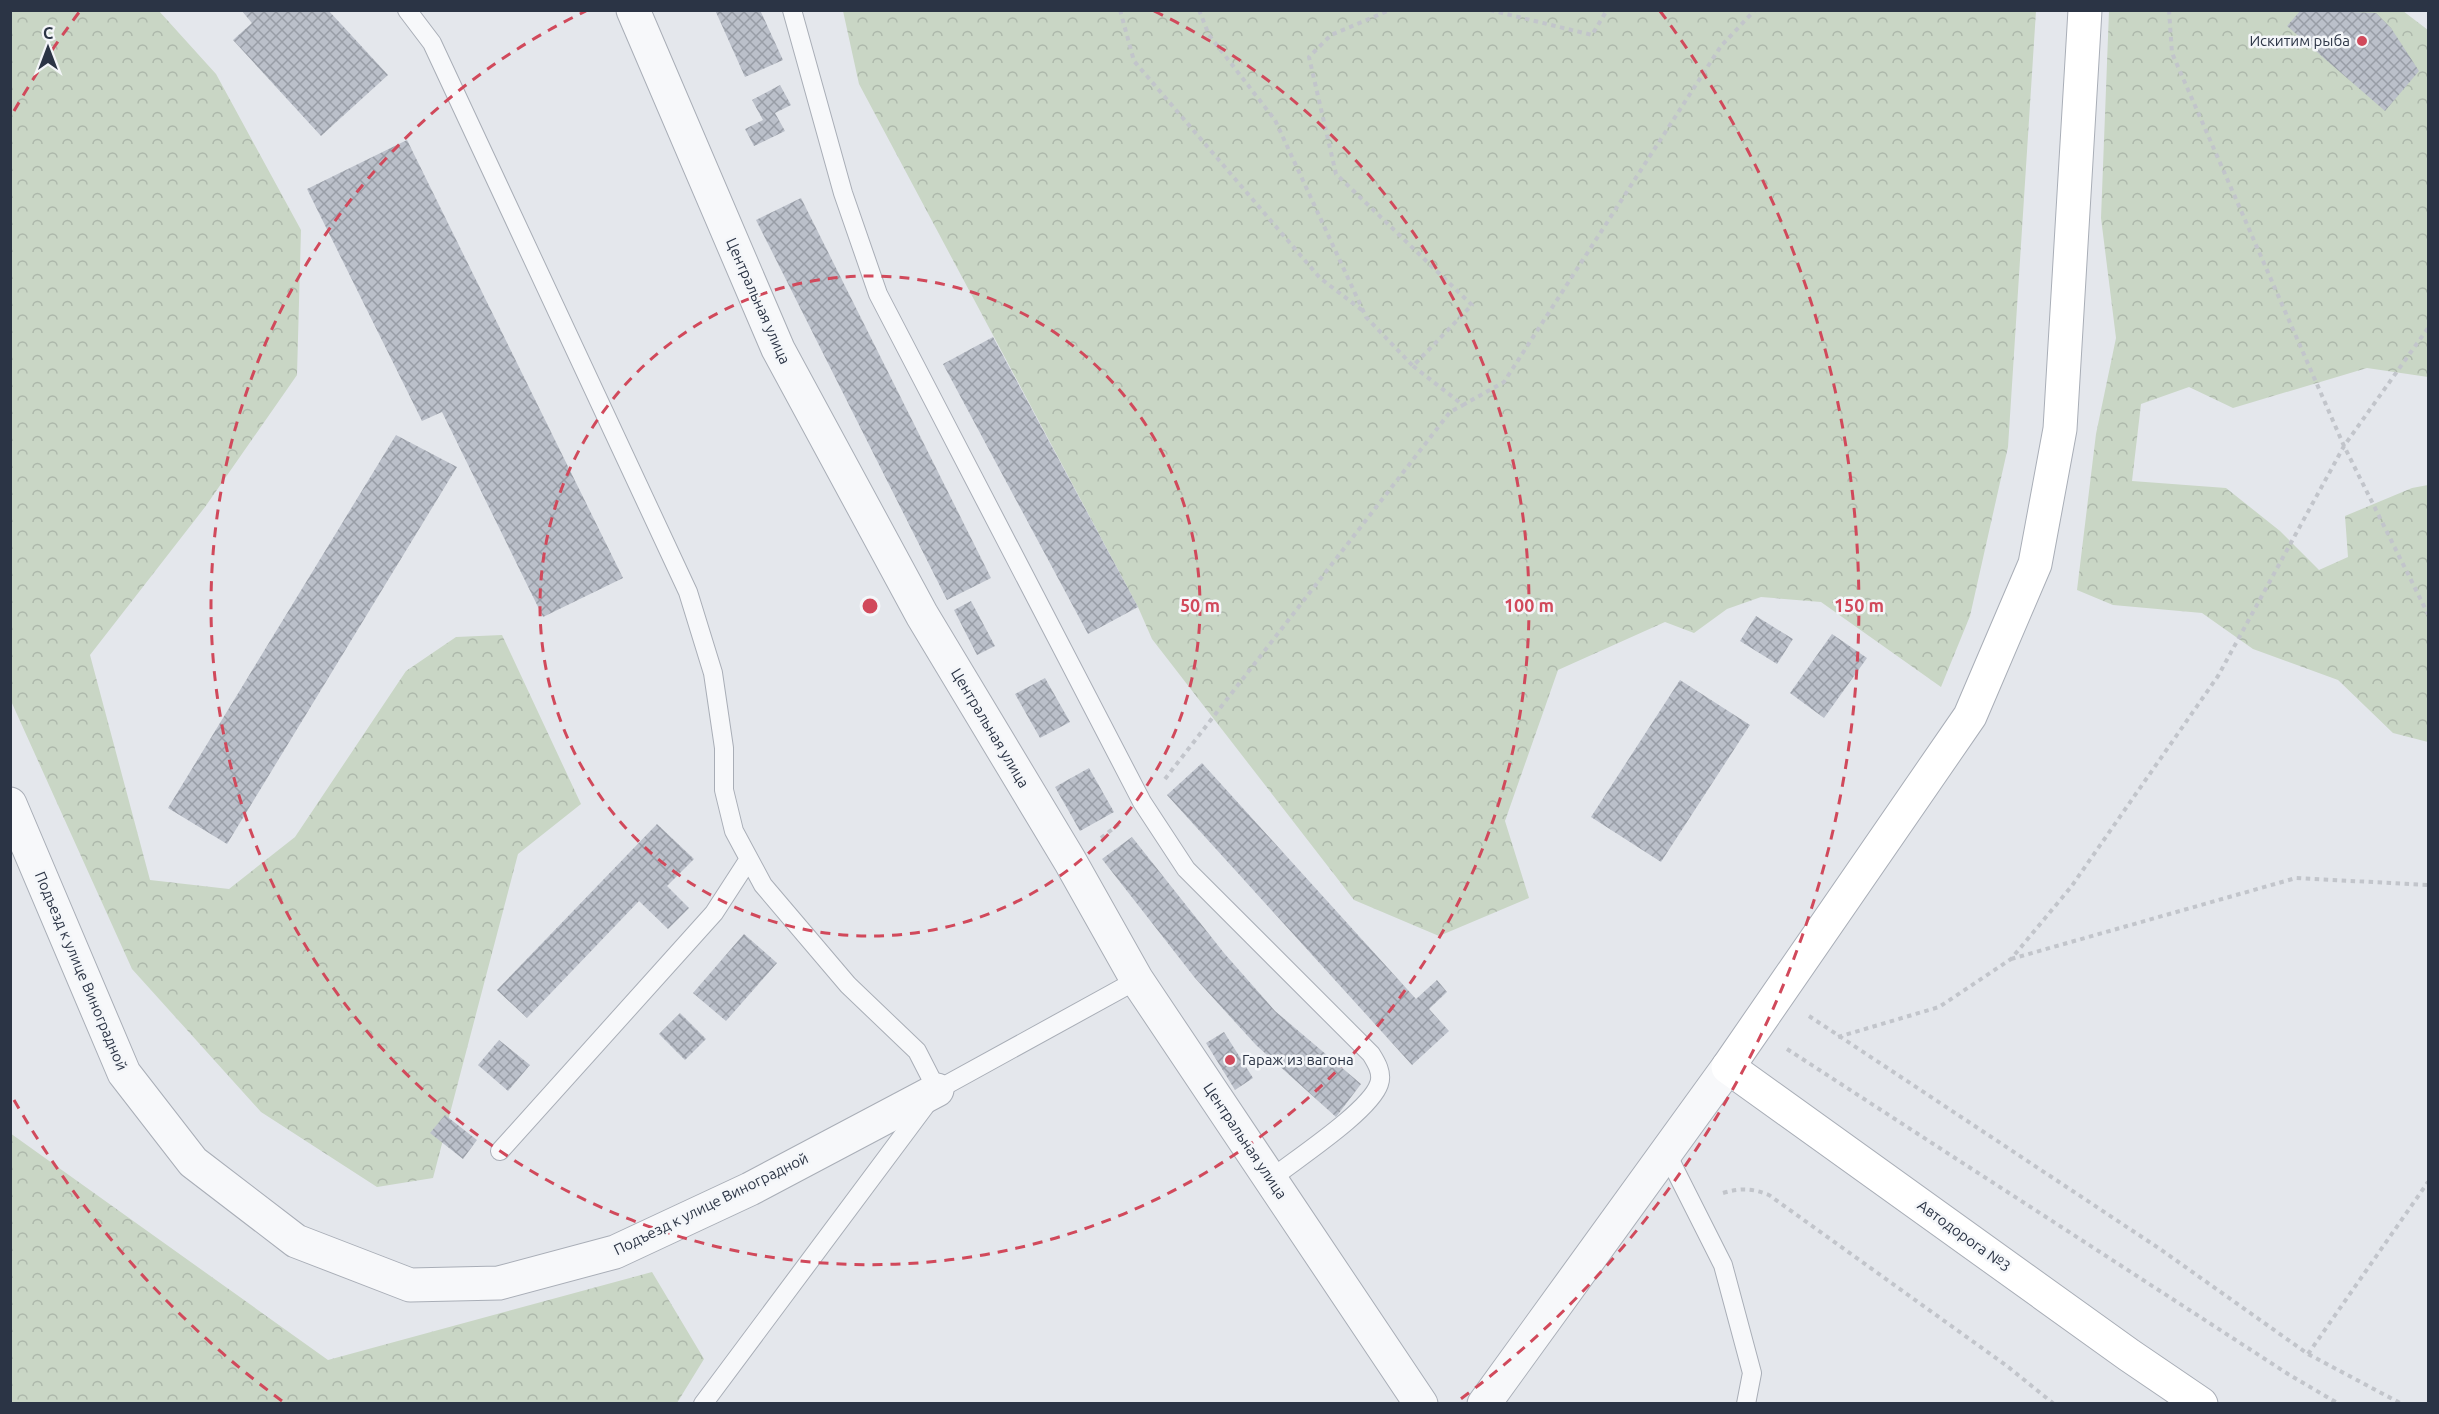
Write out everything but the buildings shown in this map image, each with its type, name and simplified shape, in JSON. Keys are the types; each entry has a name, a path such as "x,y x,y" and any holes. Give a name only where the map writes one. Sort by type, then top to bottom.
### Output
{"street":[{"name":"Центральная улица","path":"633,10 778,349 922,615 1070,861 1137,980 1421,1404"},
{"path":"1484,1404 1784,989 1970,716 2035,564 2060,429 2085,10"},
{"name":"Подъезд к улице Виноградной","path":"10,804 124,1073 193,1162 296,1241 410,1285 499,1283 615,1252 750,1189 937,1090"},
{"name":"Автодорога №3","path":"1728,1067 2119,1348 2201,1404"}],"lane":[{"path":"407,10 432,43 688,592 713,673 724,748 724,790 734,831 763,885 849,986 917,1051 937,1090"},
{"path":"792,10 843,193 878,294 1142,802 1186,869 1371,1054 1379,1066 1380,1082 1369,1102 1270,1179"},
{"path":"500,1151 714,913 749,859"},
{"path":"703,1404 937,1090 1137,980"},
{"path":"1666,1152 1723,1265 1752,1373 1746,1404"}],"path":[{"path":"1120,10 1134,61 1320,278 1363,312 1413,366 1463,405"},
{"path":"1199,10 1209,34 1275,120 1363,312"},
{"path":"1390,10 1331,34 1309,57 1336,174 1472,305 1413,366"},
{"path":"1490,10 1592,34 1607,10"},
{"path":"1070,861 1118,825 1158,787 1450,412 1504,382 1721,46 1755,10"},
{"path":"2169,10 2172,53 2344,446 2428,614"},
{"path":"1838,1037 1939,1007 2011,959 2071,887 2218,676 2344,446 2428,328"},
{"path":"2011,959 2296,878 2428,885"},
{"path":"1784,989 1812,1019 2160,1249 2308,1354 2402,1404"},
{"path":"1755,1028 2288,1374 2339,1404"},
{"path":"2308,1354 2428,1182"},
{"path":"1692,1203 1737,1189 1753,1189 1769,1195 2007,1366 2054,1404"}],"green space":[{"path":"10,11 159,11 216,74 301,230 297,375 205,507 90,655 150,880 229,889 295,837 406,671 456,637 502,635 581,804 518,854 433,1178 377,1187 261,1112 132,969 11,701"},
{"path":"843,11 2036,11 2008,447 1970,616 1941,687 1821,602 1761,597 1727,609 1694,633 1665,622 1558,670 1505,821 1529,898 1439,936 1354,900 1152,639 1138,607 859,84"},
{"path":"2109,11 2403,11 2428,30 2428,377 2367,368 2233,408 2189,387 2141,404 2132,481 2226,488 2280,531 2319,570 2348,557 2345,516 2412,488 2428,485 2428,742 2393,733 2338,680 2253,649 2202,613 2113,605 2077,590 2096,434 2116,338 2101,218"},
{"path":"10,1133 328,1360 652,1272 704,1359 677,1403 11,1403"}],"place":[{"name":"Искитим рыба","path":"2362,41"},
{"name":"Гараж из вагона","path":"1230,1060"}]}
